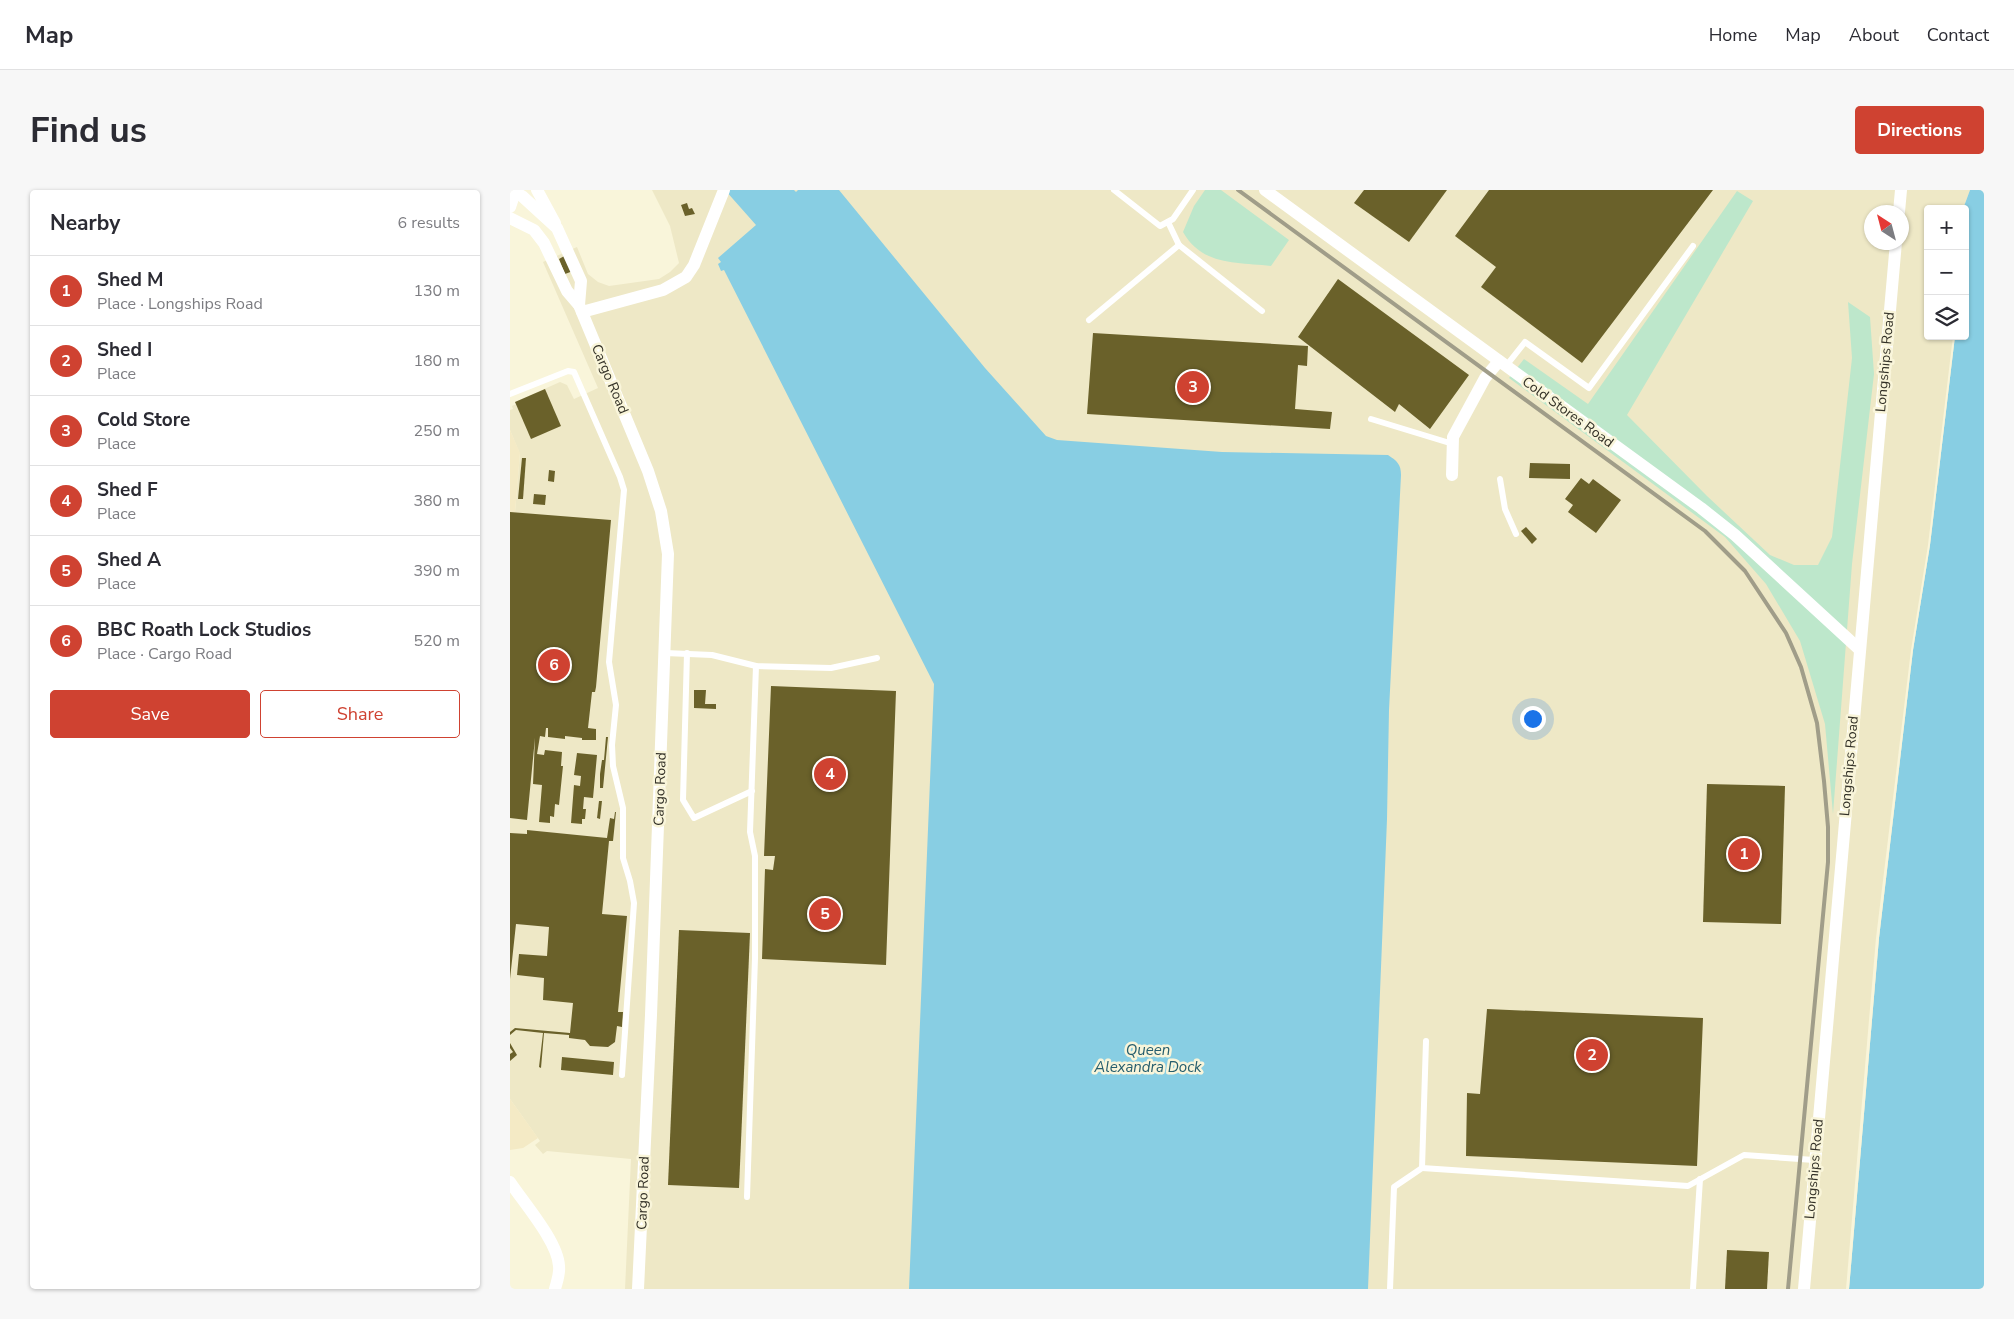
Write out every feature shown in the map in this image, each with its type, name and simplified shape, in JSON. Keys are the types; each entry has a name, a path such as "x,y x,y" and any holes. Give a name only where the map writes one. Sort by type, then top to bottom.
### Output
{"street":[{"path":"512,190 522,196 557,228"},
{"path":"510,207 512,190"},
{"path":"537,190 550,211 581,281 580,308"},
{"path":"580,308 671,287 690,272 724,190"},
{"name":"Cold Stores Road","path":"1265,190 1735,535 1859,650"},
{"path":"1900,205 1901,190"},
{"path":"510,218 534,230 544,243 568,291 580,308"},
{"name":"Longships Road","path":"1804,1289 1895,250"},
{"name":"Cargo Road","path":"580,308 648,471 661,511 668,554 638,1289"},
{"path":"1452,475 1453,437 1488,373 1502,363"},
{"path":"510,1182 548,1237 556,1253 560,1267 555,1289"}],"lane":[{"path":"1114,190 1160,226 1173,219 1193,190"},
{"path":"1168,222 1179,245 1262,311"},
{"path":"1089,320 1179,245"},
{"path":"1502,363 1525,342 1589,388 1693,246"},
{"path":"510,394 571,370 620,477 624,490 609,662 616,705 612,745 613,766 622,808 623,858 634,903 622,1075"},
{"path":"1372,419 1452,444"},
{"path":"1500,480 1505,508 1516,534"},
{"path":"664,653 712,655 756,666 831,668 877,658"},
{"path":"687,653 683,800 694,818 752,791"},
{"path":"747,1197 755,958 755,856 750,832 756,666"},
{"path":"1422,1168 1426,1040"},
{"path":"1390,1289 1394,1187 1422,1168 1688,1186 1744,1155 1814,1160"},
{"path":"1693,1289 1700,1179"}],"shaded area":[{"path":"652,190 1970,190 1964,205 1924,205 1924,340 1955,340 1930,545 1913,650 1879,938 1849,1289 625,1289 631,1159 547,1151 543,1154 535,1145 540,1141 510,1099 510,512 515,512 520,454 510,430 510,410 513,409 512,406 516,404 515,402 560,382 567,385 574,399 598,388 543,262 577,247 588,274 598,282 609,286 659,279 679,263 670,226"}],"green space":[{"path":"1205,190 1221,190 1289,240 1271,266 1233,262 1210,257 1191,243 1183,232 1194,206"},
{"path":"1737,191 1753,201 1627,415 1707,496 1770,555 1794,565 1818,565 1832,537 1852,358 1848,302 1870,317 1874,374 1852,564 1833,814 1825,724 1800,641 1766,584 1725,537 1509,378 1524,359 1588,404"}],"sand":[{"path":"510,430 520,453 515,512 510,512"},
{"path":"510,1099 538,1138 523,1148 510,1150"}],"water":[{"name":"Queen Alexandra Dock","path":"725,190 794,190 796,192 798,190 839,190 985,368 1046,436 1057,440 1222,452 1388,455 1399,465 1401,475 1389,710 1387,819 1368,1289 909,1289 934,684 724,270 721,271 718,264 721,262 718,258 756,225"},
{"path":"1970,190 1984,190 1984,1289 1849,1289 1879,938 1913,650 1930,545 1955,340 1969,340 1969,205 1964,205"}],"pier":[{"path":"1953,340 1955,340 1930,545 1913,650 1879,938 1849,1289 1846,1289 1876,938 1911,650 1928,545"}],"building":[{"path":"1364,190 1447,190 1409,242 1354,203"},
{"path":"1489,190 1713,190 1582,363 1481,287 1496,267 1455,236"},
{"path":"687,203 689,209 692,208 695,214 685,216 681,205"},
{"path":"566,255 573,271 565,274 559,259"},
{"path":"1338,279 1469,375 1430,429 1399,404 1395,412 1298,337"},
{"path":"1093,333 1308,346 1307,366 1298,365 1295,409 1332,412 1330,429 1087,414"},
{"path":"545,389 561,426 531,439 515,402"},
{"path":"522,458 526,458 523,499 518,499"},
{"path":"1530,463 1570,464 1570,479 1529,478"},
{"path":"549,470 555,471 554,482 548,481"},
{"path":"1581,478 1589,484 1593,479 1621,500 1596,533 1568,512 1573,505 1565,499"},
{"path":"534,494 546,495 545,505 533,504"},
{"path":"510,512 611,520 596,687 595,692 592,692 588,728 596,729 596,740 582,740 582,738 565,736 565,739 548,737 548,728 546,728 545,737 540,736 537,754 544,755 545,750 562,752 561,766 563,766 559,805 555,804 554,817 550,816 550,823 539,822 542,785 533,784 535,738 527,820 510,818"},
{"path":"1526,527 1537,539 1532,544 1521,531"},
{"path":"771,686 896,691 886,965 762,959 765,869 773,870 775,856 764,856"},
{"path":"694,690 706,690 705,704 716,704 716,709 694,708"},
{"path":"606,737 608,737 603,788 600,788 600,774 602,760 604,760"},
{"path":"577,753 597,755 593,798 584,797 583,809 586,809 585,819 582,819 582,824 571,823 574,785 580,786 581,776 574,775"},
{"path":"1707,784 1785,786 1781,924 1703,922"},
{"path":"599,801 602,801 600,819 597,818"},
{"path":"615,812 613,841 609,841 602,914 627,916 618,1012 623,1012 622,1027 617,1026 615,1042 608,1047 590,1046 585,1040 569,1038 569,1035 544,1033 541,1068 539,1067 543,1033 516,1030 510,1035 510,1032 515,1028 570,1033 573,1003 543,1000 544,978 517,975 519,954 547,956 549,927 516,924 510,979 510,833 527,834 527,830 607,838 610,818 614,819"},
{"path":"679,930 750,933 739,1188 668,1185"},
{"path":"1487,1009 1703,1018 1697,1166 1466,1156 1467,1093 1480,1094"},
{"path":"510,1043 517,1055 510,1061 510,1054 513,1052 510,1048"},
{"path":"562,1057 614,1062 613,1075 561,1070"},
{"path":"1727,1250 1769,1252 1767,1289 1725,1289"}],"railway":[{"path":"1238,190 1705,531 1745,571 1786,633 1801,667 1817,723 1828,827 1828,862 1788,1289"}],"place":[{"name":"Cold Store","path":"1193,387"},
{"name":"BBC Roath Lock Studios","path":"554,665"},
{"name":"Shed F","path":"830,774"},
{"name":"Shed M","path":"1744,854"},
{"name":"Shed A","path":"825,914"},
{"name":"Shed I","path":"1592,1055"}]}
